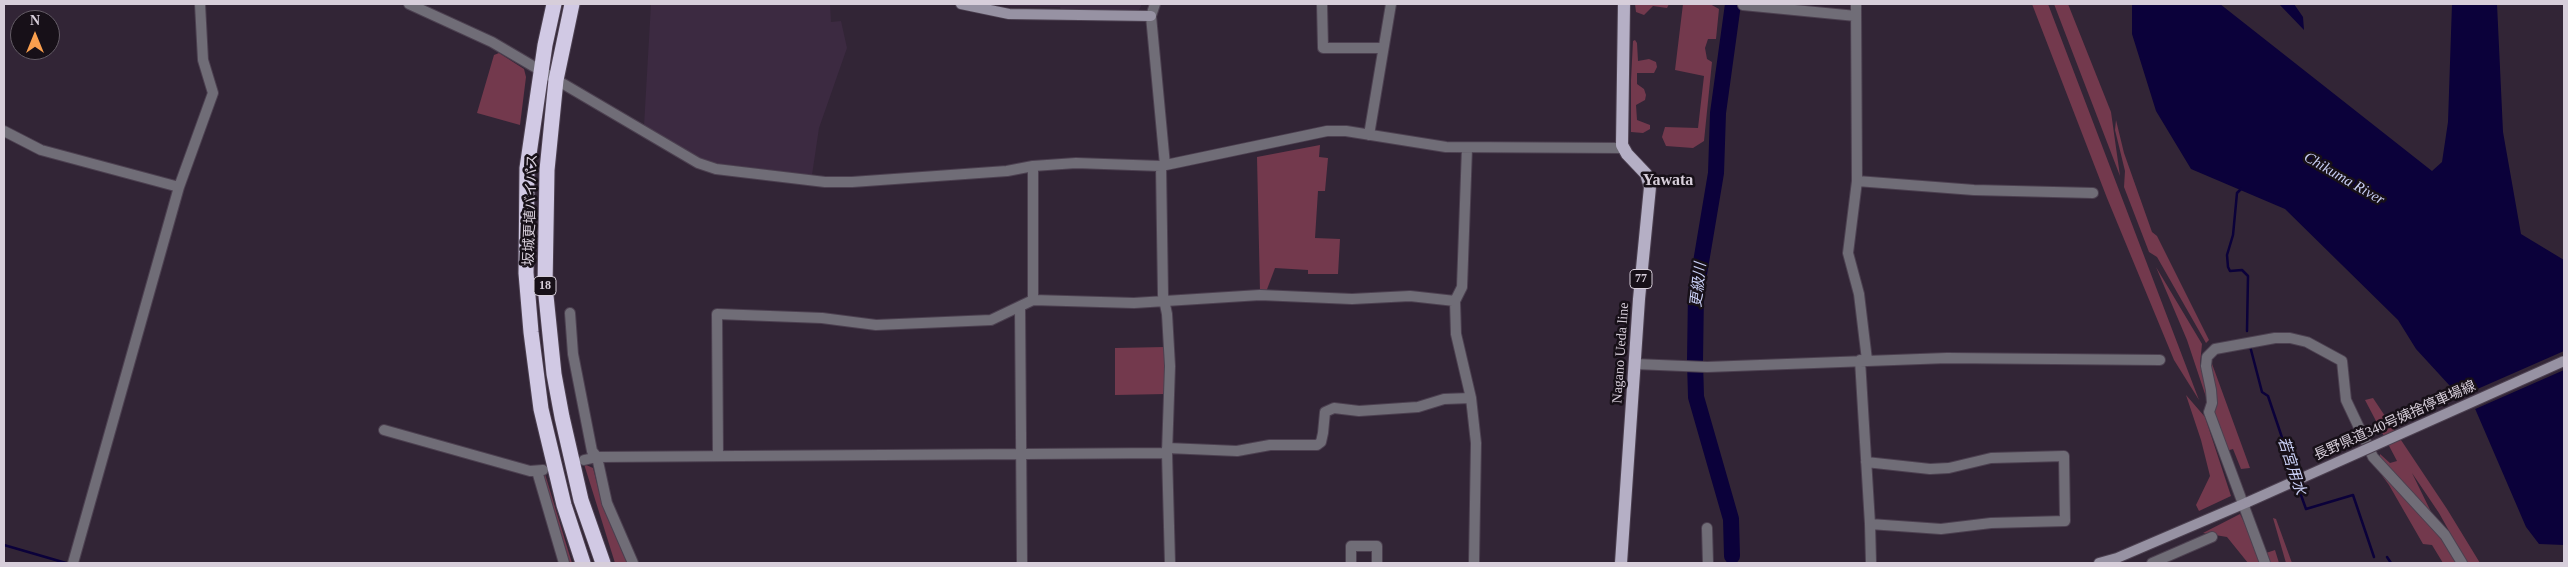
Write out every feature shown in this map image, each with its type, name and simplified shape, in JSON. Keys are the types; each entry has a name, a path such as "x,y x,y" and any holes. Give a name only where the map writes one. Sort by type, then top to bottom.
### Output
{"highway":[{"name":"坂城更埴バイパス","path":"554,4 541,70 528,168 526,273 541,409 564,505 583,563"},
{"name":"坂城更埴バイパス","path":"572,4 556,80 547,170 544,242 549,328 554,374 570,460 602,563"}],"main road":[{"path":"961,4 1009,14 1151,16"},
{"path":"1623,148 1624,4"},
{"name":"Nagano Ueda line","path":"1621,563 1650,187 1646,174 1623,148"},
{"name":"長野県道340号姨捨停車場線","path":"2099,563 2117,558 2245,503 2564,361"}],"street":[{"path":"73,561 179,187 213,93 203,60 200,4"},
{"path":"409,4 492,42 698,163 716,169 825,182 852,182 1007,171 1033,166 1076,163 1163,166 1327,131 1369,135 1414,144 1467,148 1623,148"},
{"path":"1155,4 1151,16 1163,166 1163,295 1165,300 1170,375 1167,450 1170,563"},
{"path":"1322,4 1323,48 1383,48"},
{"path":"1369,135 1391,4"},
{"path":"1856,4 1857,181 1848,253 1859,294 1870,524 1870,563"},
{"path":"1743,6 1856,16"},
{"path":"4,131 41,150 179,187"},
{"path":"1467,148 1462,287 1455,301 1456,334 1471,398 1477,470 1473,509 1474,563"},
{"path":"1033,166 1033,300"},
{"path":"1857,181 1974,190 2093,193"},
{"path":"718,456 717,314 822,318 876,324 991,320 1033,300 1134,303 1165,300 1296,296 1352,299 1410,296 1455,301"},
{"path":"1020,307 1022,563"},
{"path":"570,314 570,332 582,406 592,451 596,457 607,503 633,563"},
{"path":"2265,563 2245,503 2209,412 2212,404 2206,357 2215,349 2246,342 2290,338 2307,342 2342,360 2346,400 2373,457 2445,535 2462,563"},
{"path":"1635,364 1702,367 1863,360 2160,360"},
{"path":"584,460 596,457 1020,455 1167,450 1237,451 1270,445 1317,445 1321,442 1323,434 1325,412 1334,408 1359,411 1418,407 1444,400 1471,398"},
{"path":"384,430 540,470 564,563"},
{"path":"1866,462 1930,469 1949,468 1991,458 2064,456 2065,521 1991,523 1941,529 1870,524"},
{"path":"1707,528 1708,563"},
{"path":"2152,563 2212,538"},
{"path":"1351,563 1351,546 1377,546 1377,563"}],"shaded area":[{"path":"651,4 830,4 831,22 841,21 847,48 819,128 812,175 713,163 700,158 644,126"},
{"path":"1003,4 1142,4 1139,10 1061,10 1060,7 1009,6"},
{"path":"1635,4 1669,4 1667,8 1653,6 1644,15 1636,12"},
{"path":"1683,4 1710,4 1719,9 1716,39 1708,39 1705,48 1707,59 1712,62 1704,141 1693,148 1666,146 1662,137 1665,127 1698,128 1704,76 1675,70"},
{"path":"2032,4 2048,4 2199,400 2174,360 2107,198"},
{"path":"2054,4 2068,4 2111,112 2120,176"},
{"path":"1635,40 1637,43 1638,61 1649,59 1656,62 1657,67 1654,73 1637,73 1637,84 1644,89 1646,95 1645,100 1636,105 1637,120 1650,125 1650,129 1643,133 1631,132 1631,80 1633,41"},
{"path":"499,53 524,69 526,77 520,125 477,113 494,55"},
{"path":"2116,120 2124,153 2152,232 2157,236 2209,340 2206,343 2157,257 2149,252 2124,187 2125,171 2115,130"},
{"path":"1320,145 1319,157 1328,158 1325,191 1318,191 1315,238 1340,239 1338,274 1308,274 1308,270 1275,268 1266,292 1260,292 1257,157"},
{"path":"2156,267 2202,344 2200,364 2208,391 2207,400 2187,340"},
{"path":"1165,347 1166,394 1115,395 1115,348"},
{"path":"2211,361 2250,468 2241,469 2233,449 2226,451 2214,410"},
{"path":"2186,395 2205,417 2231,496 2199,511 2196,505 2210,476 2201,440"},
{"path":"2373,398 2447,509 2480,563 2467,563 2439,513 2412,473 2436,522 2380,460 2380,454 2390,463 2397,461 2365,400"},
{"path":"2370,459 2445,540 2459,563 2443,563 2432,545 2423,544 2389,485"},
{"path":"584,464 593,468 603,507 627,563 615,563"},
{"path":"545,474 572,563 569,563 544,477"},
{"path":"2240,514 2261,563 2248,563 2227,537 2203,533"},
{"path":"2273,518 2276,519 2292,563 2286,563"},
{"path":"2275,550 2279,563 2270,563 2266,553"}],"water":[{"name":"Chikuma River","path":"2132,4 2220,4 2432,171 2442,162 2448,122 2452,4 2497,4 2503,132 2521,234 2564,260 2564,545 2539,544 2526,527 2467,390 2450,386 2416,349 2398,320 2285,209 2191,169 2156,111 2132,34"},
{"path":"2279,4 2294,4 2303,17 2304,30"}],"pier":[{"path":"2564,351 2564,370 2473,410 2466,394"}],"waterway":[{"name":"更級川","path":"1732,556 1731,519 1696,397 1695,361 1696,292 1716,173 1718,113 1733,4"},
{"name":"若宮用水","path":"2241,189 2237,193 2233,235 2227,255 2230,271 2242,270 2248,276 2247,331"},
{"name":"若宮用水","path":"2250,346 2262,392 2268,396 2296,479"},
{"name":"若宮用水","path":"2297,484 2306,509 2353,495 2374,557"},
{"path":"4,545 66,563"},
{"name":"更級川","path":"1732,556 1733,563"},
{"name":"若宮用水","path":"2387,557 2391,563"}],"district":[{"name":"Yawata","path":"1668,181"}]}
